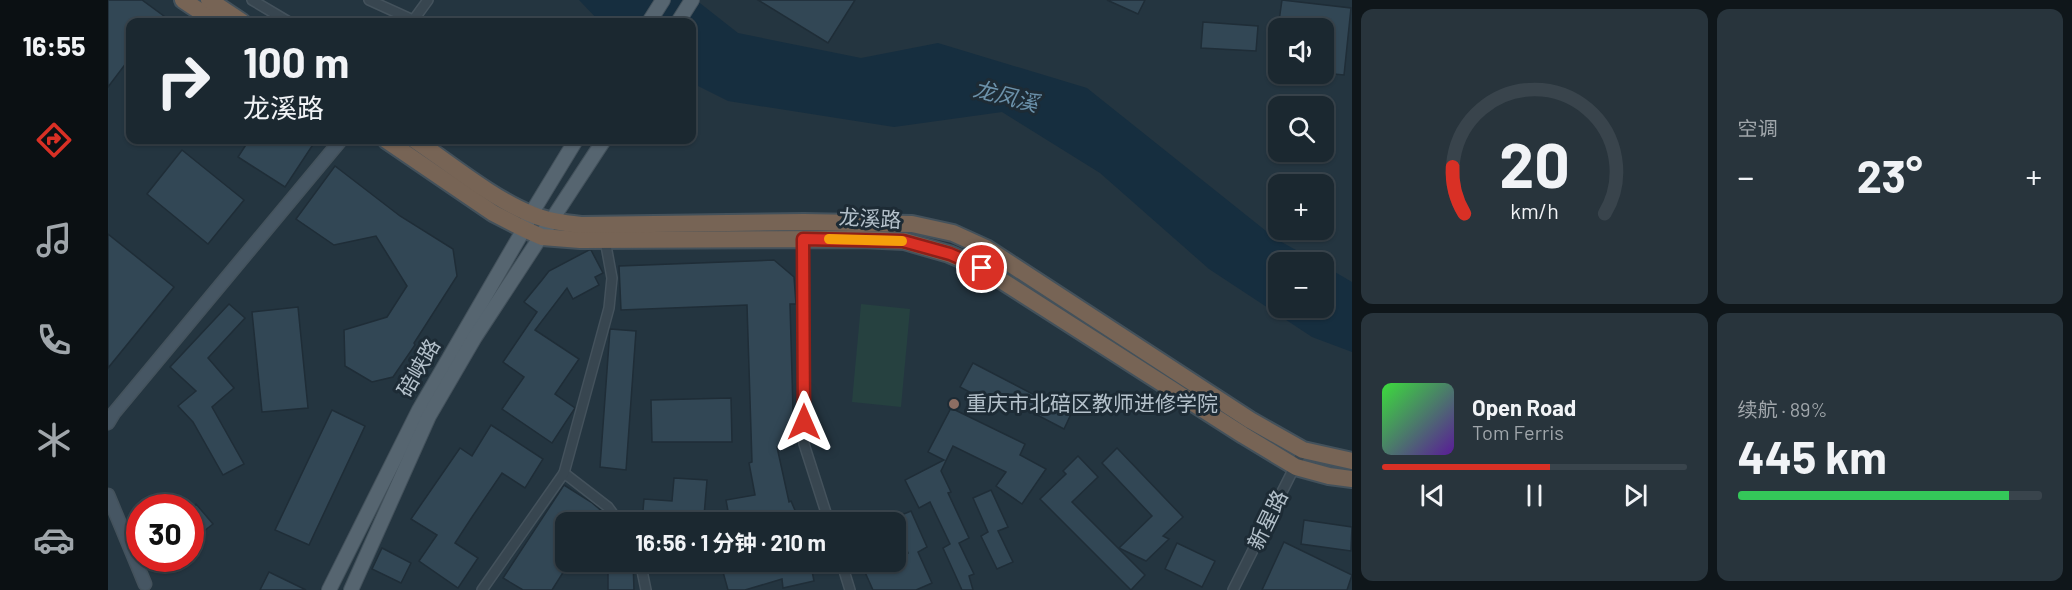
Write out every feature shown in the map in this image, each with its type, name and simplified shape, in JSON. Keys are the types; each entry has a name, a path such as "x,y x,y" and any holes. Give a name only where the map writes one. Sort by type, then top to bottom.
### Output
{"highway":[{"path":"183,0 210,18"},
{"path":"209,0 236,18"},
{"name":"龙溪路","path":"392,144 493,213 527,222 552,221 581,225 804,222 912,224 953,233 986,248 1250,420 1303,450 1352,461"},
{"name":"龙溪路","path":"421,144 504,200 542,237 580,240 903,241 950,254 982,268 1294,466 1329,476 1352,479"}],"main road":[{"path":"652,18 663,0"},
{"path":"681,18 693,0"},
{"name":"碚峡路","path":"329,590 419,410 574,144"},
{"name":"碚峡路","path":"351,590 429,416 476,337 601,144"}],"street":[{"path":"252,0 282,18"},
{"path":"369,0 405,18"},
{"path":"416,18 428,0"},
{"path":"108,423 338,144"},
{"path":"803,239 804,444 826,512"},
{"path":"482,590 564,473 609,308 612,278 605,240"},
{"name":"新星路","path":"1233,590 1303,450"},
{"path":"564,473 612,512"},
{"path":"108,495 147,588"},
{"path":"642,572 646,590"},
{"path":"844,572 850,590"}],"green space":[{"path":"861,304 910,309 901,407 852,402"}],"water":[{"name":"龙凤溪","path":"579,0 696,0 738,33 861,58 938,43 1087,88 1268,233 1268,240 1278,240 1300,252 1268,252 1268,308 1209,269 1100,173 1002,112 894,127 728,101 696,85 696,18 596,18"},
{"path":"1334,271 1352,282 1352,352 1312,337 1283,318 1334,318"}],"building":[{"path":"108,0 142,0 167,18 126,18 126,63 108,87"},
{"path":"758,0 855,0 828,43"},
{"path":"1107,0 1145,0 1138,14"},
{"path":"1282,0 1351,8 1344,75 1334,74 1334,18 1279,18"},
{"path":"1203,22 1258,26 1256,51 1201,48"},
{"path":"246,144 313,144 285,187 238,157"},
{"path":"182,150 244,200 208,244 147,194"},
{"path":"335,166 400,216 453,249 457,276 414,343 415,345 393,377 372,382 345,366 344,330 387,317 407,286 376,236 334,245 296,219"},
{"path":"108,234 174,287 108,368"},
{"path":"589,250 603,273 595,277 599,285 573,299 567,288 535,330 579,359 555,394 575,408 552,443 502,409 524,377 503,362 537,312 524,302 549,271"},
{"path":"774,260 794,277 796,304 790,304 794,446 777,447 789,502 791,501 796,512 728,512 726,500 755,495 749,463 752,462 747,305 621,310 619,266"},
{"path":"229,304 245,318 208,358 234,388 212,407 244,464 223,475 193,422 178,406 196,391 170,367"},
{"path":"298,307 308,408 262,412 252,312"},
{"path":"610,329 636,331 626,470 600,467"},
{"path":"973,363 1071,414 1064,429 995,393 990,403 960,387"},
{"path":"731,398 732,442 652,442 651,400"},
{"path":"951,408 1025,444 1020,455 1046,469 1022,504 996,486 1006,472 953,446 941,471 951,492 948,493 969,538 959,543 974,574 969,576 973,590 962,590 943,548 950,544 930,502 919,508 905,480 944,460 928,452"},
{"path":"332,410 365,426 309,545 275,530"},
{"path":"491,425 543,459 525,488 502,473 472,517 455,543 478,558 458,588 419,561 437,535 411,519 460,448 472,456"},
{"path":"1117,448 1183,517 1163,536 1169,539 1146,561 1119,548 1152,516 1102,463"},
{"path":"1078,456 1098,477 1072,502 1145,575 1131,590 1040,499 1066,474 1063,471"},
{"path":"674,478 707,480 704,512 643,512 644,499 672,501"},
{"path":"564,485 603,512 555,512 555,572 563,572 552,590 523,590 503,578"},
{"path":"991,490 1008,527 998,531 1013,562 997,569 981,536 988,532 973,498"},
{"path":"911,511 927,547 918,552 932,583 916,590 873,590 865,572 906,572 906,554 908,553 906,513"},
{"path":"204,513 213,524 204,531"},
{"path":"1304,520 1352,527 1351,551 1301,544"},
{"path":"1284,542 1352,575 1347,590 1262,590"},
{"path":"1177,543 1215,561 1202,587 1165,569"},
{"path":"382,548 411,563 401,583 372,569"},
{"path":"269,572 306,590 260,590"},
{"path":"608,572 633,572 634,590 608,590"},
{"path":"723,572 812,572 814,581 783,588 782,579 745,590 728,590"}],"slow traffic":[{"path":"829,239 902,241"}],"place":[{"name":"重庆市北碚区教师进修学院","path":"954,404"}],"route":[{"path":"804,422 803,239 903,241 950,254 982,268"}]}
